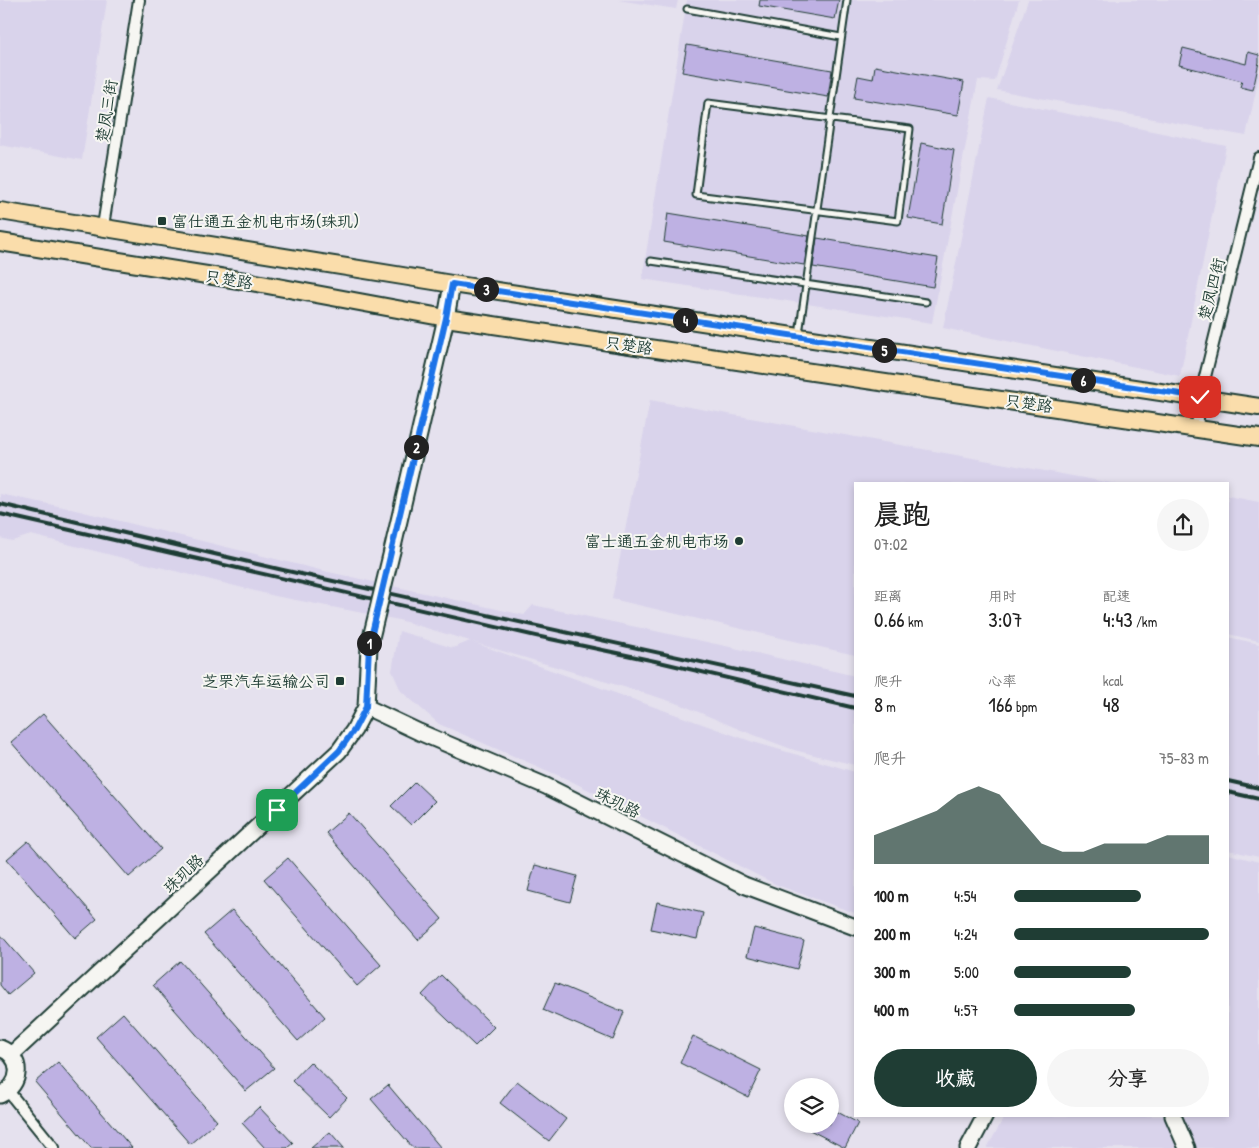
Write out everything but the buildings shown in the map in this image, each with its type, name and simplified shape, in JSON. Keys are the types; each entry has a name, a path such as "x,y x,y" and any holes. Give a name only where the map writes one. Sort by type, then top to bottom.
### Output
{"main road":[{"name":"只楚路","path":"0,211 104,226 452,284 1259,407"},
{"name":"只楚路","path":"0,242 251,282 446,318 1259,438"}],"street":[{"name":"楚凤三街","path":"104,226 139,0"},
{"name":"楚凤四街","path":"1196,428 1200,397 1259,158"},
{"name":"珠玑路","path":"6,1051 330,761 354,730 366,707 369,646 446,318 452,284"},
{"name":"珠玑路","path":"366,707 419,732 546,786 744,885 854,927"},
{"path":"6,1051 16,1062 17,1078 14,1085 4,1093 54,1148"},
{"path":"968,1148 984,1117"},
{"path":"1173,1117 1188,1148"}],"lane":[{"path":"798,337 847,0"},
{"path":"687,9 841,37"},
{"path":"708,103 830,119 910,129 898,221 696,195 708,103"},
{"path":"651,261 926,302"}],"shaded area":[{"path":"0,0 107,0 82,160 0,145"},
{"path":"618,0 678,0 676,9"},
{"path":"687,0 1019,0 995,81 978,80 932,323 642,279"},
{"path":"1028,0 1259,0 1259,77 1246,136 997,90"},
{"path":"989,98 1226,146 1180,376 943,328"},
{"name":"富士通五金机电市场","path":"650,400 1106,482 854,482 854,655 612,599"},
{"path":"0,494 63,507 324,571 524,615 533,605 854,676 854,765 794,750 682,705 472,642 750,741 854,772 854,913 777,885 569,780 439,724 401,691 392,671 399,631 453,648 470,641 399,620 275,596 31,535 12,541 0,538"},
{"path":"1229,496 1259,502 1259,641 1229,634"},
{"path":"1229,637 1259,644 1259,857 1229,850"},
{"path":"1229,854 1259,862 1259,1148 987,1148 1004,1117 1229,1117"}],"railway":[{"path":"0,504 283,570 854,696"},
{"path":"0,514 536,636 655,661 854,708"},
{"path":"1229,781 1259,788"},
{"path":"1229,792 1259,799"}],"place":[{"name":"富仕通五金机电市场(珠玑)","path":"162,221"},
{"name":"富士通五金机电市场","path":"739,541"},
{"name":"芝罘汽车运输公司","path":"340,681"}],"route":[{"path":"277,810 339,751 362,718 366,707 369,646 446,318 452,284 1200,397"}]}
